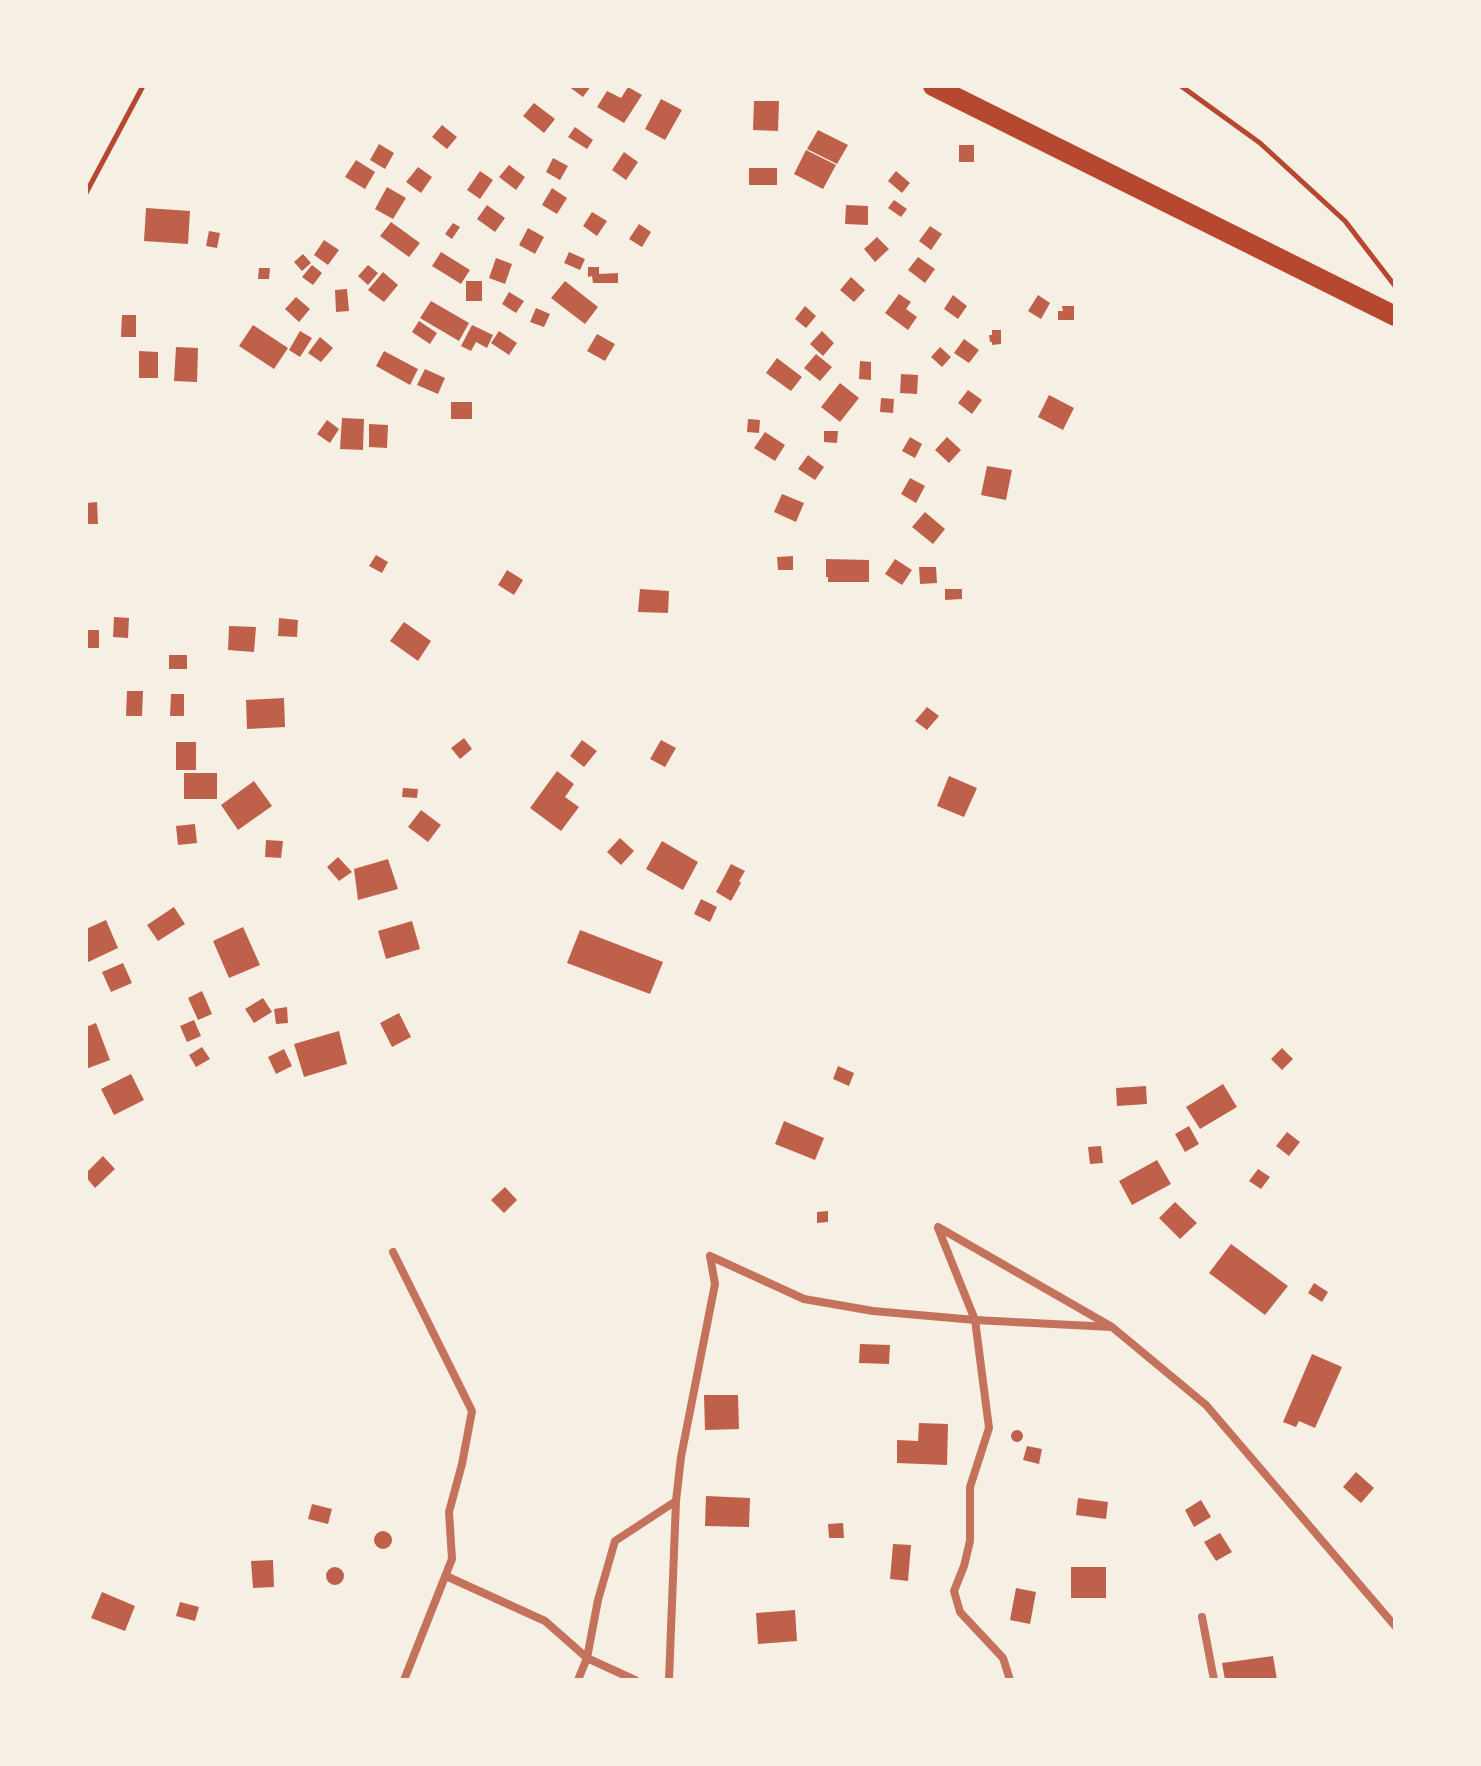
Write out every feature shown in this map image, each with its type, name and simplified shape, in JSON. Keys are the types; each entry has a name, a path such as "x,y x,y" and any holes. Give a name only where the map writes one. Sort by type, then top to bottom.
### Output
{"main road":[{"path":"933,86 1395,316"}],"street":[{"path":"1010,1680 1003,1658 960,1612 954,1591 970,1541 970,1487 989,1428 975,1320 938,1227 1112,1327 1206,1405 1395,1626"},
{"path":"393,1252 472,1411 449,1512 452,1559 404,1680"},
{"path":"669,1680 676,1501 681,1457 715,1284 710,1256 804,1299 873,1311 1112,1327"},
{"path":"578,1680 587,1658 598,1600 615,1541 676,1501"},
{"path":"446,1576 545,1621 587,1658 635,1680"},
{"path":"1202,1617 1214,1680"}],"path":[{"path":"86,193 143,86"},
{"path":"1181,86 1260,143 1345,221 1395,286"}],"building":[{"path":"568,86 591,86 583,97"},
{"path":"628,87 642,95 624,123 597,107 607,91 621,98"},
{"path":"661,99 682,110 665,140 645,129"},
{"path":"754,101 779,101 778,131 753,130"},
{"path":"534,103 555,119 544,133 523,116"},
{"path":"442,125 457,137 447,149 432,137"},
{"path":"575,127 593,140 587,149 568,137"},
{"path":"818,130 848,145 837,164 807,149"},
{"path":"379,144 394,153 385,169 370,160"},
{"path":"959,145 974,145 974,162 959,162"},
{"path":"806,150 836,165 823,189 794,174"},
{"path":"624,152 638,162 626,180 612,170"},
{"path":"553,158 568,166 560,180 546,172"},
{"path":"356,160 375,172 365,189 345,177"},
{"path":"509,165 525,177 516,190 499,177"},
{"path":"418,167 432,177 421,193 406,182"},
{"path":"749,168 777,168 777,185 749,185"},
{"path":"480,171 493,180 480,199 467,190"},
{"path":"896,171 910,183 902,193 888,181"},
{"path":"387,187 406,198 393,219 375,209"},
{"path":"552,188 567,198 557,214 542,205"},
{"path":"894,200 907,209 901,217 888,208"},
{"path":"487,205 505,218 495,232 477,219"},
{"path":"846,205 868,206 868,225 845,224"},
{"path":"146,208 190,211 188,244 144,241"},
{"path":"592,212 607,221 597,236 583,226"},
{"path":"391,222 420,243 409,257 380,236"},
{"path":"453,223 460,227 452,239 445,234"},
{"path":"639,224 651,232 642,247 629,239"},
{"path":"930,226 942,234 931,250 919,241"},
{"path":"528,228 544,237 535,254 519,245"},
{"path":"209,231 220,233 217,248 206,246"},
{"path":"877,237 889,249 875,262 864,249"},
{"path":"324,240 339,250 328,265 314,255"},
{"path":"441,252 470,270 461,284 432,266"},
{"path":"569,252 585,259 580,270 564,263"},
{"path":"303,254 311,263 302,271 294,262"},
{"path":"918,257 935,269 925,283 908,270"},
{"path":"496,258 512,264 505,284 489,278"},
{"path":"312,265 322,273 313,285 302,277"},
{"path":"368,265 378,273 368,285 358,276"},
{"path":"588,267 599,267 599,274 618,273 618,283 593,283 592,276 588,277"},
{"path":"259,268 270,268 269,279 258,279"},
{"path":"383,272 398,285 384,302 368,290"},
{"path":"851,277 865,290 854,302 840,290"},
{"path":"466,281 482,281 482,301 466,301"},
{"path":"565,281 598,307 585,324 551,298"},
{"path":"347,289 349,311 336,312 335,290"},
{"path":"509,292 524,301 516,313 502,304"},
{"path":"899,294 911,302 906,309 917,317 908,330 885,313"},
{"path":"953,295 967,306 958,319 944,309"},
{"path":"1038,295 1050,303 1041,319 1028,311"},
{"path":"296,297 310,309 299,322 285,309"},
{"path":"431,301 469,323 459,341 420,318"},
{"path":"805,306 816,316 806,328 795,319"},
{"path":"1062,306 1074,306 1074,320 1058,320 1058,311 1063,311"},
{"path":"536,308 550,314 544,327 530,322"},
{"path":"122,315 136,315 136,337 121,337"},
{"path":"419,321 437,333 430,344 412,332"},
{"path":"253,325 288,348 274,369 239,346"},
{"path":"472,325 493,335 487,348 476,342 471,351 461,346"},
{"path":"992,330 1001,330 1001,344 992,345 990,342"},
{"path":"300,331 312,338 300,357 289,350"},
{"path":"499,331 517,343 509,355 491,343"},
{"path":"822,331 834,343 823,356 810,344"},
{"path":"597,334 615,344 605,361 587,351"},
{"path":"320,337 333,348 321,362 308,353"},
{"path":"964,339 979,350 969,363 954,353"},
{"path":"176,347 198,348 197,382 174,381"},
{"path":"940,347 951,357 942,367 931,357"},
{"path":"139,351 158,352 158,378 139,378"},
{"path":"384,351 418,369 410,385 376,366"},
{"path":"816,354 832,367 820,381 804,368"},
{"path":"777,358 802,377 791,391 766,373"},
{"path":"860,361 871,362 871,380 859,379"},
{"path":"425,369 445,378 438,394 417,385"},
{"path":"901,374 918,375 917,394 900,393"},
{"path":"840,383 859,398 840,422 821,407"},
{"path":"968,390 982,400 972,414 958,403"},
{"path":"1049,395 1074,408 1063,430 1038,417"},
{"path":"881,398 894,399 893,413 880,412"},
{"path":"451,402 472,402 472,419 451,419"},
{"path":"342,418 364,419 363,450 340,449"},
{"path":"748,419 760,420 759,433 747,432"},
{"path":"327,420 339,429 330,443 317,434"},
{"path":"369,424 388,425 387,448 369,447"},
{"path":"824,431 838,431 837,443 824,442"},
{"path":"765,432 785,445 775,461 754,448"},
{"path":"910,437 922,444 915,458 902,451"},
{"path":"947,437 961,450 949,463 935,450"},
{"path":"808,455 824,467 815,480 798,469"},
{"path":"987,466 1012,470 1006,500 981,495"},
{"path":"910,478 925,486 916,503 901,494"},
{"path":"782,494 804,503 796,522 774,512"},
{"path":"97,502 98,524 86,524 86,503"},
{"path":"925,512 945,529 933,544 912,527"},
{"path":"376,555 388,562 382,573 369,566"},
{"path":"793,556 793,570 778,570 777,557"},
{"path":"826,559 869,560 869,582 828,582"},
{"path":"895,559 912,570 902,585 885,574"},
{"path":"919,567 936,567 937,583 920,584"},
{"path":"507,570 523,580 514,595 498,585"},
{"path":"640,589 669,591 668,613 638,612"},
{"path":"945,589 962,589 962,599 945,600"},
{"path":"114,617 129,618 128,638 113,637"},
{"path":"279,618 298,620 297,637 278,636"},
{"path":"404,622 431,641 418,661 390,641"},
{"path":"229,626 256,627 254,652 228,650"},
{"path":"86,630 99,630 99,648 86,648"},
{"path":"169,655 187,655 187,669 169,669"},
{"path":"127,691 143,691 142,716 126,716"},
{"path":"171,694 184,694 184,716 170,716"},
{"path":"284,698 285,727 247,729 246,700"},
{"path":"927,707 939,716 927,730 915,721"},
{"path":"464,738 472,749 460,759 451,748"},
{"path":"582,740 597,751 584,767 570,756"},
{"path":"661,740 676,748 665,767 650,759"},
{"path":"176,742 196,742 196,770 176,770"},
{"path":"557,771 574,784 565,797 579,807 561,831 530,808"},
{"path":"184,773 217,773 217,799 184,799"},
{"path":"949,776 977,788 964,817 937,806"},
{"path":"254,781 272,806 238,830 221,805"},
{"path":"403,788 418,789 417,798 402,797"},
{"path":"421,810 441,825 428,842 408,827"},
{"path":"195,824 197,843 178,845 176,826"},
{"path":"620,838 634,851 621,865 607,852"},
{"path":"266,840 283,841 281,858 265,857"},
{"path":"662,841 698,862 683,890 646,869"},
{"path":"338,857 352,872 339,881 327,867"},
{"path":"388,859 398,889 358,900 354,869"},
{"path":"731,864 745,871 731,901 716,892"},
{"path":"701,899 717,907 710,922 694,914"},
{"path":"174,907 185,924 158,941 147,925"},
{"path":"106,920 118,948 86,963 86,929"},
{"path":"412,921 420,949 386,959 378,931"},
{"path":"243,927 260,965 229,978 213,941"},
{"path":"580,930 663,962 650,994 567,963"},
{"path":"123,963 132,983 111,992 102,972"},
{"path":"202,991 212,1014 198,1020 188,998"},
{"path":"263,998 272,1012 254,1023 245,1009"},
{"path":"287,1007 288,1023 276,1024 274,1009"},
{"path":"399,1013 411,1037 392,1047 380,1023"},
{"path":"194,1020 201,1036 187,1042 180,1026"},
{"path":"96,1023 110,1060 86,1069 86,1027"},
{"path":"339,1031 347,1064 304,1077 294,1044"},
{"path":"202,1047 210,1059 196,1067 189,1055"},
{"path":"1282,1048 1293,1059 1282,1070 1271,1059"},
{"path":"284,1049 292,1066 276,1074 268,1057"},
{"path":"838,1066 854,1073 849,1086 833,1079"},
{"path":"131,1074 144,1100 114,1115 101,1089"},
{"path":"1223,1084 1237,1107 1200,1129 1186,1107"},
{"path":"1146,1086 1147,1104 1117,1106 1116,1088"},
{"path":"784,1121 824,1138 815,1160 775,1144"},
{"path":"1189,1126 1199,1144 1185,1152 1175,1134"},
{"path":"1287,1132 1300,1142 1289,1156 1276,1146"},
{"path":"1101,1146 1103,1163 1090,1164 1088,1147"},
{"path":"103,1156 115,1169 95,1188 86,1173"},
{"path":"1157,1160 1171,1184 1132,1205 1119,1181"},
{"path":"1258,1169 1270,1177 1261,1189 1249,1181"},
{"path":"505,1187 517,1200 504,1213 491,1200"},
{"path":"1175,1202 1197,1223 1180,1239 1159,1218"},
{"path":"828,1211 828,1222 817,1223 817,1212"},
{"path":"1231,1244 1288,1286 1265,1315 1209,1273"},
{"path":"1314,1283 1328,1292 1322,1302 1308,1293"},
{"path":"860,1344 890,1345 889,1364 859,1363"},
{"path":"1312,1354 1342,1367 1315,1428 1299,1421 1296,1427 1283,1422"},
{"path":"704,1395 738,1395 739,1429 705,1430"},
{"path":"919,1423 948,1424 947,1465 897,1463 897,1440 918,1441"},
{"path":"1017,1430 1023,1436 1017,1442 1011,1436"},
{"path":"1027,1446 1042,1449 1039,1464 1023,1460"},
{"path":"1356,1472 1374,1488 1361,1503 1343,1487"},
{"path":"706,1496 750,1498 749,1527 705,1526"},
{"path":"1078,1498 1108,1502 1106,1519 1076,1515"},
{"path":"1201,1500 1211,1517 1194,1527 1185,1510"},
{"path":"312,1504 332,1509 328,1524 308,1519"},
{"path":"843,1523 844,1538 829,1538 828,1524"},
{"path":"379,1531 387,1531 392,1540 390,1547 379,1549 374,1544 374,1536"},
{"path":"1220,1533 1232,1552 1216,1561 1204,1542"},
{"path":"893,1544 911,1545 908,1581 890,1579"},
{"path":"273,1560 274,1587 253,1588 251,1561"},
{"path":"331,1567 339,1567 344,1576 342,1583 331,1585 326,1580 326,1572"},
{"path":"1071,1567 1106,1567 1106,1598 1071,1598"},
{"path":"1016,1588 1036,1592 1030,1624 1010,1620"},
{"path":"102,1592 135,1606 125,1631 91,1618"},
{"path":"180,1602 199,1607 195,1621 176,1616"},
{"path":"795,1610 797,1641 758,1644 756,1613"},
{"path":"1273,1656 1277,1680 1225,1680 1222,1663"}]}
